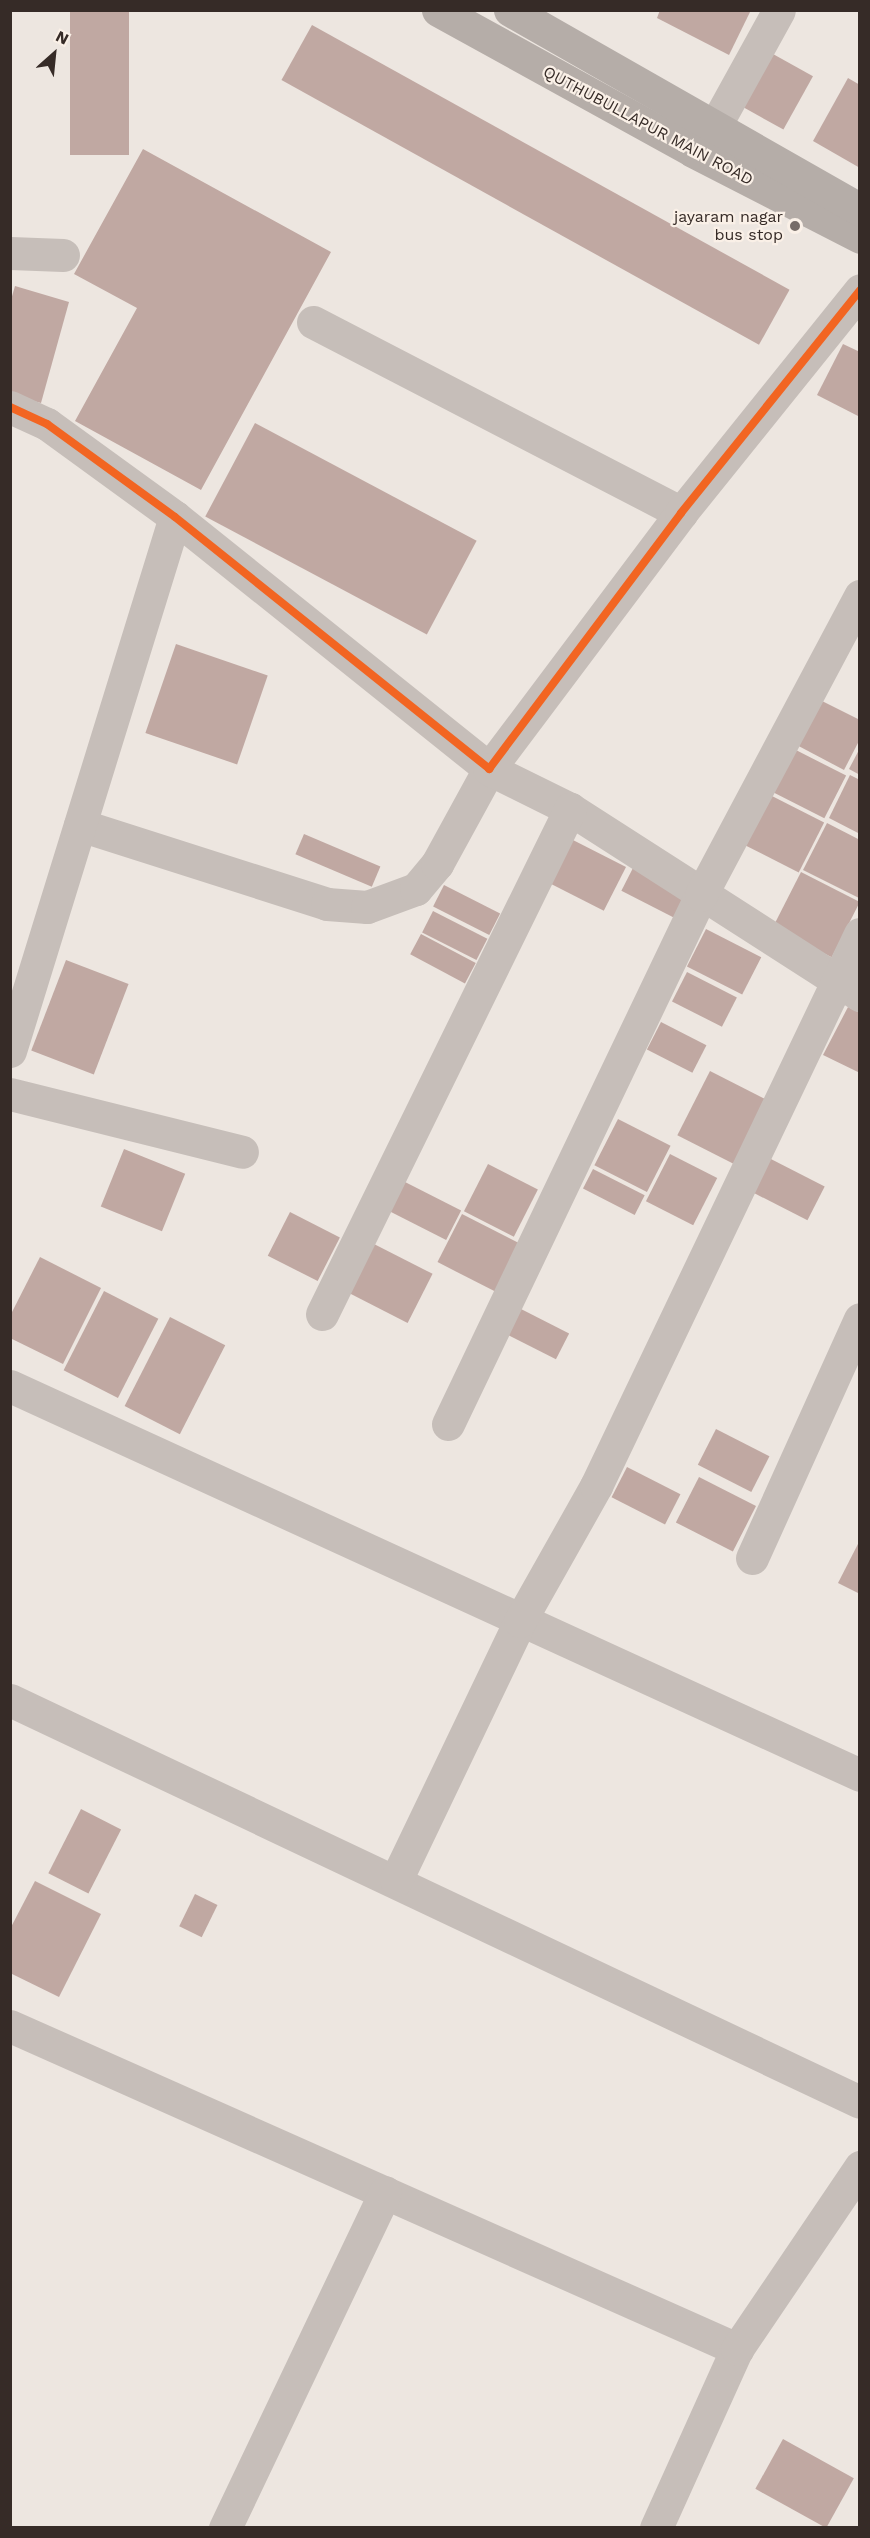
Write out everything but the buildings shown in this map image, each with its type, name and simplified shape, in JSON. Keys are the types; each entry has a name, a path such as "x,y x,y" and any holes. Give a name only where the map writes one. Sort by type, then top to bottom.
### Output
{"main road":[{"name":"QUTHUBULLAPUR MAIN ROAD","path":"438,10 693,151 860,237"},
{"name":"QUTHUBULLAPUR MAIN ROAD","path":"523,13 860,210"}],"street":[{"path":"715,126 779,10"},
{"path":"10,254 63,255"},
{"path":"80,825 327,904 367,907 392,901 416,889 437,864 489,768 681,513 860,290"},
{"path":"313,322 681,513"},
{"path":"10,407 47,424 175,517 489,768 570,809 848,987"},
{"path":"10,1051 175,517"},
{"path":"448,1424 701,895 860,596"},
{"path":"322,1314 570,809"},
{"path":"396,1880 520,1621 596,1486 848,987 860,934"},
{"path":"10,1094 243,1152"},
{"path":"752,1558 860,1319"},
{"path":"10,1386 860,1775"},
{"path":"10,1700 396,1880 860,2102"},
{"path":"10,2026 737,2349"},
{"path":"656,2528 737,2349 860,2167"},
{"path":"225,2528 385,2192"}],"transit line":[{"path":"10,407 47,424 175,517 489,769 681,513 860,290"}],"place":[{"name":"jayaram nagar bus stop","path":"795,226"}]}
